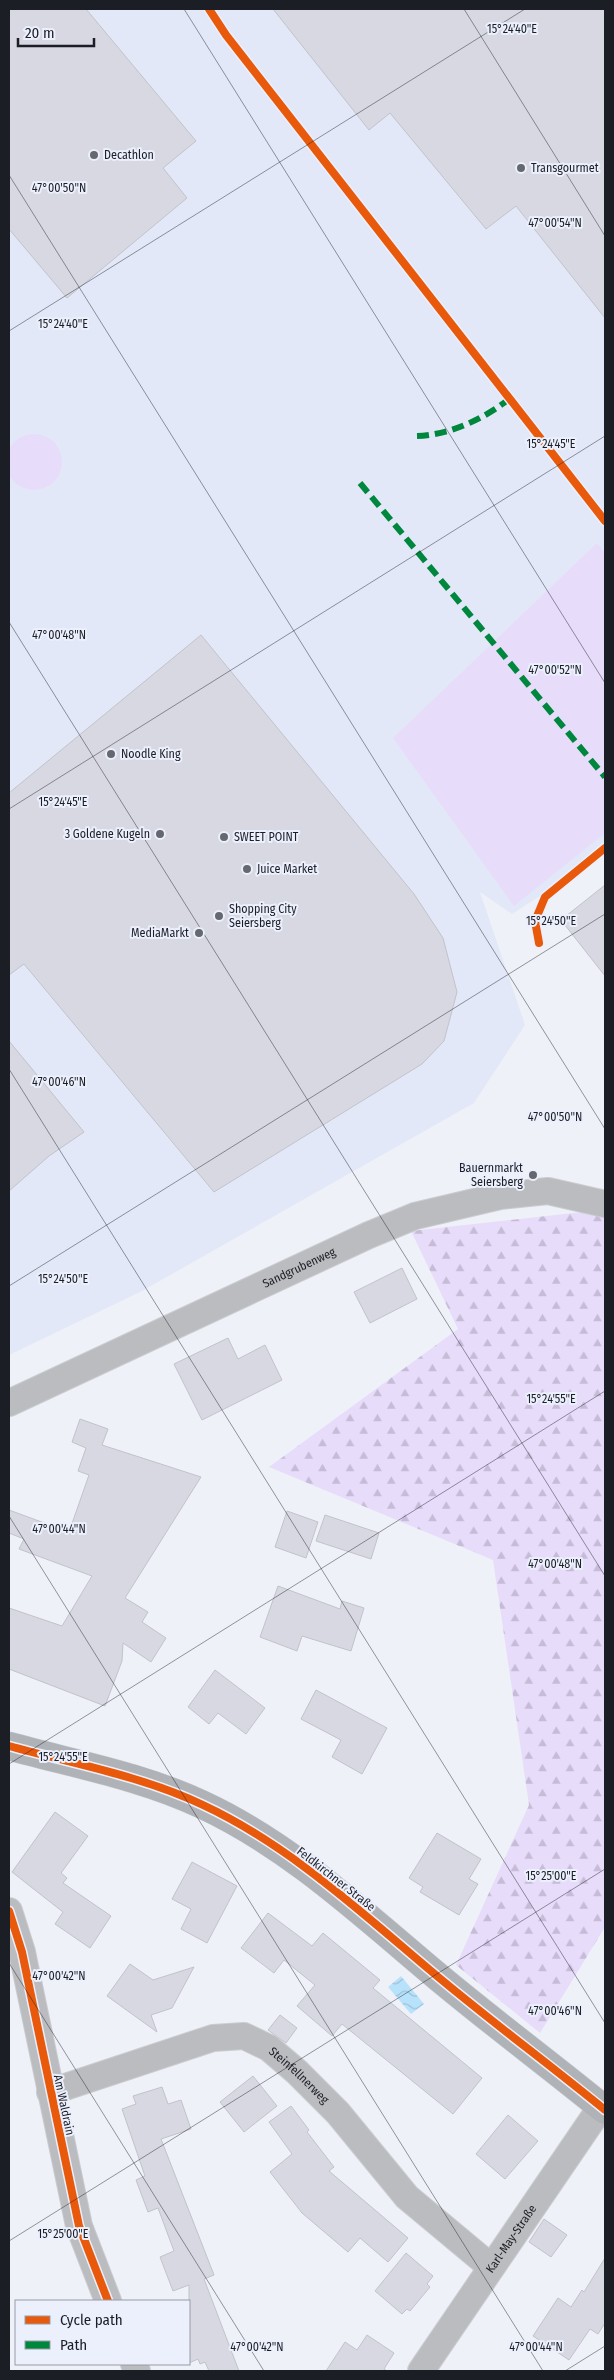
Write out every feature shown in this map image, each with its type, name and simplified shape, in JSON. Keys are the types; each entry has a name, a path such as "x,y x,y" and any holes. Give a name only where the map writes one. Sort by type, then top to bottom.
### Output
{"street":[{"name":"Sandgrubenweg","path":"9,1403 369,1235 415,1216 500,1196 548,1191 605,1204"},
{"name":"Feldkirchner Straße","path":"9,1746 99,1769 171,1792 203,1805 245,1826 318,1877 447,1985 603,2109"},
{"name":"Am Waldrain","path":"9,1911 22,1952 79,2226 108,2300"},
{"name":"Steinfellnerweg","path":"50,2092 213,2038 244,2036 269,2048 297,2072 338,2113 407,2197 491,2267"},
{"name":"Karl-May-Straße","path":"420,2371 603,2109"}],"shaded area":[{"path":"9,9 605,9 605,854 512,914 480,892 525,1025 474,1103 142,1291 9,1355"}],"green space":[{"path":"28,434 40,434 50,438 58,446 62,462 58,478 50,486 40,490 28,490 18,486 10,478 6,468 6,456 10,446 18,438"},
{"path":"597,543 605,553 605,833 514,906 393,738"},
{"path":"600,1210 605,1212 605,1927 540,2033 456,1965 529,1805 493,1560 269,1467 458,1329 411,1231"}],"water":[{"path":"401,1976 424,2004 411,2014 388,1987"}],"building":[{"name":"Decathlon","path":"9,9 86,9 196,141 163,168 187,198 67,298 9,229"},
{"name":"Transgourmet","path":"273,9 605,9 605,318 516,206 486,229 390,113 369,130"},
{"name":"Shopping City Seiersberg","path":"201,635 414,894 443,938 457,992 444,1041 422,1064 214,1192 24,964 9,975 9,793"},
{"path":"605,885 605,976 561,920"},
{"path":"9,1041 84,1132 49,1156 9,1191"},
{"path":"402,1268 417,1299 370,1323 354,1292"},
{"path":"228,1338 238,1359 265,1345 282,1380 202,1420 174,1364"},
{"path":"80,1419 108,1429 102,1445 201,1477 125,1598 148,1612 142,1622 166,1638 151,1662 123,1643 122,1661 105,1706 9,1669 9,1608 62,1626 92,1576 19,1549 24,1539 9,1533 9,1510 69,1532 89,1475 78,1471 86,1448 72,1442"},
{"path":"287,1511 318,1522 306,1558 275,1547"},
{"path":"325,1515 379,1533 371,1559 316,1541"},
{"path":"278,1586 340,1609 342,1601 364,1608 351,1651 302,1636 297,1651 260,1637"},
{"path":"215,1670 265,1708 246,1734 218,1713 209,1724 188,1707"},
{"path":"316,1690 387,1728 362,1774 332,1757 341,1740 301,1719"},
{"path":"55,1812 88,1836 61,1873 67,1878 63,1883 111,1916 90,1948 55,1924 63,1912 12,1872"},
{"path":"437,1833 481,1859 469,1879 478,1884 459,1915 420,1892 423,1887 409,1878"},
{"path":"192,1862 237,1886 207,1943 181,1929 191,1909 172,1899"},
{"path":"268,1913 312,1946 323,1933 380,1980 373,1988 482,2078 453,2114 342,2024 332,2036 297,2006 315,1985 284,1960 274,1973 241,1948"},
{"path":"130,1964 153,1980 194,1967 172,2008 151,2015 157,2032 107,1996"},
{"path":"280,2015 297,2028 286,2043 268,2030"},
{"path":"253,2076 277,2106 244,2132 220,2102"},
{"path":"162,2087 168,2104 181,2100 191,2129 161,2139 214,2275 204,2279 239,2371 209,2371 205,2362 200,2364 198,2359 190,2363 189,2285 173,2291 160,2257 174,2251 158,2208 148,2212 136,2180 145,2176 122,2109 136,2104 133,2096"},
{"path":"291,2106 309,2130 307,2132 334,2167 329,2171 408,2238 388,2262 360,2238 348,2252 302,2213 270,2172 292,2154 269,2122"},
{"path":"508,2115 538,2141 505,2179 476,2154"},
{"path":"544,2219 567,2235 551,2257 529,2242"},
{"path":"406,2253 433,2276 427,2284 430,2287 410,2311 407,2309 402,2314 375,2291"},
{"path":"605,2258 605,2323 598,2334 590,2329 569,2360 533,2336 558,2298 571,2307 582,2290 584,2292"},
{"path":"367,2335 394,2353 384,2369 387,2371 326,2371 345,2342 357,2350"}],"marked path":[{"path":"417,436 441,433 466,425 489,413 509,399"},
{"path":"360,483 605,777"}],"cycle path":[{"path":"209,9 226,35 605,521"},
{"path":"539,943 535,921 545,897 605,848"},
{"path":"9,1746 107,1771 156,1786 203,1805 266,1840 326,1883 458,1993 605,2110"},
{"path":"9,1911 22,1952 79,2226 108,2300"}],"place":[{"name":"Decathlon","path":"94,155"},
{"name":"Transgourmet","path":"521,168"},
{"name":"Noodle King","path":"111,754"},
{"name":"3 Goldene Kugeln","path":"160,834"},
{"name":"SWEET POINT","path":"224,837"},
{"name":"Juice Market","path":"247,869"},
{"name":"Shopping City Seiersberg","path":"219,916"},
{"name":"MediaMarkt","path":"199,933"},
{"name":"Bauernmarkt Seiersberg","path":"533,1175"}]}
